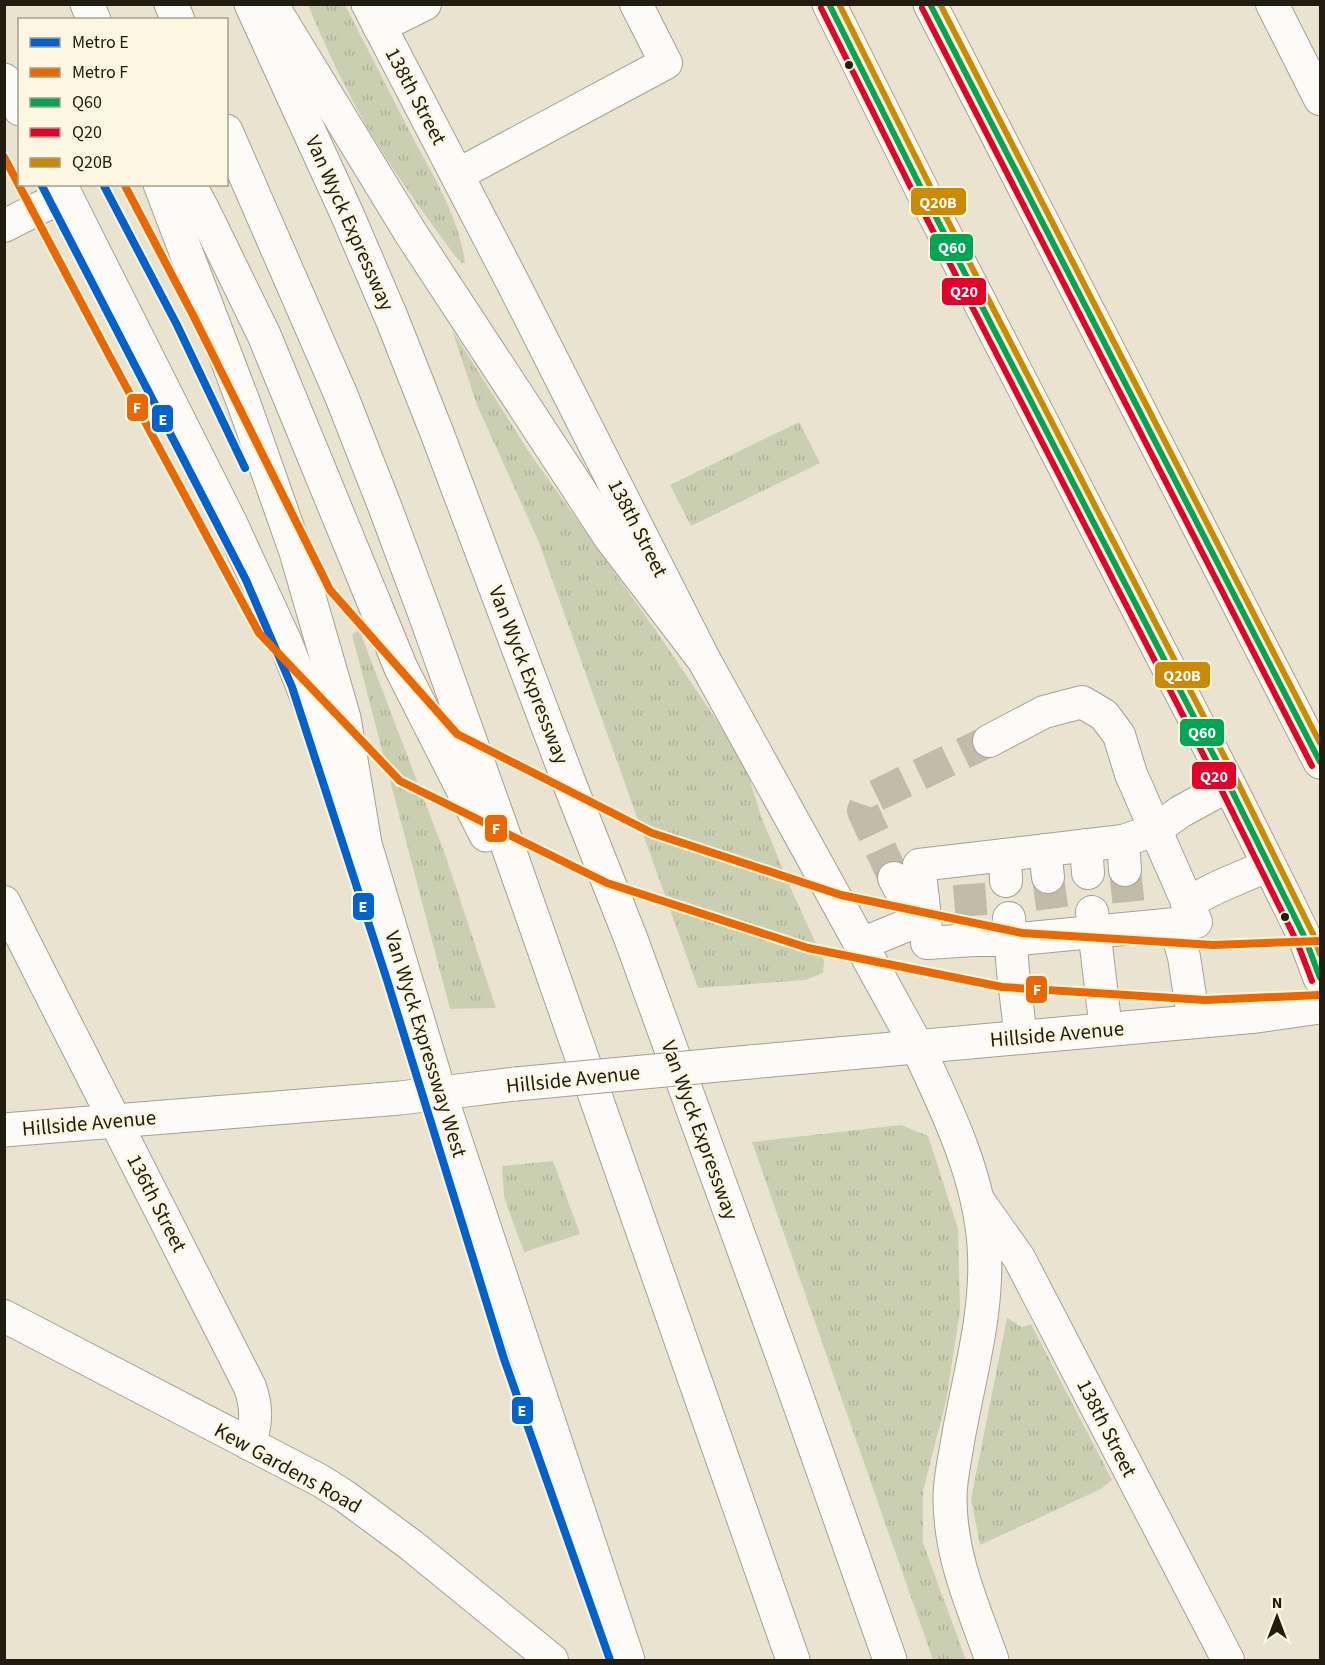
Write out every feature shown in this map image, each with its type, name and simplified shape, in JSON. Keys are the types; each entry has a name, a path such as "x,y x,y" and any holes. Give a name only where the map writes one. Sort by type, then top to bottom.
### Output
{"main road":[{"path":"87,4 93,18"},
{"path":"171,4 177,18"},
{"name":"Van Wyck Expressway","path":"251,4 374,277 437,433 570,785 631,939 890,1660"},
{"path":"271,4 410,232 610,537 704,660"},
{"path":"829,4 925,196 1229,785 1305,938 1320,978"},
{"path":"930,4 1320,762"},
{"name":"138th Street","path":"374,16 613,478 704,660 918,1048"},
{"path":"4,80 18,105"},
{"path":"228,135 341,395 385,507 467,729 793,1660"},
{"path":"161,186 244,404 296,552 344,718 365,844"},
{"path":"190,186 264,335 401,668 545,952"},
{"name":"Van Wyck Expressway West","path":"62,190 230,522 286,645 365,844 440,1094 628,1660"},
{"name":"Hillside Avenue","path":"4,1130 440,1094 516,1084 1257,1016 1320,1007"},
{"path":"918,1048 947,1110 961,1147 978,1200 984,1247 980,1323 951,1478 951,1515 956,1554 992,1660"}],"street":[{"path":"374,16 425,4"},
{"path":"457,175 666,63 636,4"},
{"path":"1272,4 1313,66 1320,99"},
{"path":"4,226 62,190"},
{"path":"989,741 1044,712 1082,702 1104,715 1119,735 1131,774 1155,830 1181,913 1184,957 1194,1022"},
{"path":"1229,785 1180,812 1124,856 967,872 919,865 927,943 973,931 1181,913 1218,887 1269,865"},
{"path":"894,878 904,897 924,908"},
{"name":"136th Street","path":"4,902 250,1387 256,1415 249,1444"},
{"path":"861,944 924,908"},
{"path":"1093,922 1106,1030"},
{"path":"1010,929 1021,1038"},
{"name":"138th Street","path":"978,1200 1019,1258 1228,1660"},
{"name":"Kew Gardens Road","path":"4,1316 321,1481 411,1545 547,1659"}],"green space":[{"path":"308,5 345,5 451,212 465,263 455,256 376,142 339,75"},
{"path":"452,330 529,452 659,635 744,761 761,816 824,961 823,973 805,980 698,988 538,540 477,405"},
{"path":"799,422 820,463 691,526 670,485"},
{"path":"359,629 446,857 496,1008 450,1009 352,635"},
{"path":"901,1125 928,1136 958,1228 960,1311 946,1401 923,1491 923,1543 966,1660 933,1660 752,1142"},
{"path":"553,1161 580,1234 524,1252 504,1197 502,1166"},
{"path":"1007,1318 1022,1327 1031,1324 1112,1480 1101,1489 980,1545 971,1499"}],"tunnel":[{"path":"894,878 863,811 867,800 989,741"},
{"path":"1125,870 1129,908"},
{"path":"1048,877 1053,914"},
{"path":"969,884 972,923"}],"metro line":[{"name":"F","path":"4,157 18,183"},
{"name":"F","path":"19,186 259,633 400,781 607,883 808,948 1002,987 1205,1000 1320,995"},
{"name":"E","path":"42,186 246,580 292,687 387,980 504,1359 610,1660"},
{"name":"E","path":"104,186 177,325 245,468"},
{"name":"F","path":"125,186 194,317 330,590 457,734 652,833 841,895 1022,933 1213,945 1320,941"}],"transit line":[{"name":"Q60","path":"829,4 925,196 1229,785 1305,938 1320,978"},
{"name":"Q20B","path":"839,4 933,192 1237,781 1313,934 1320,954"},
{"name":"Q60","path":"930,4 1320,762"},
{"name":"Q20B","path":"940,4 1320,743"},
{"name":"Q20","path":"821,8 917,200 1221,789 1297,942 1312,981"},
{"name":"Q20","path":"922,8 1312,766"}]}
